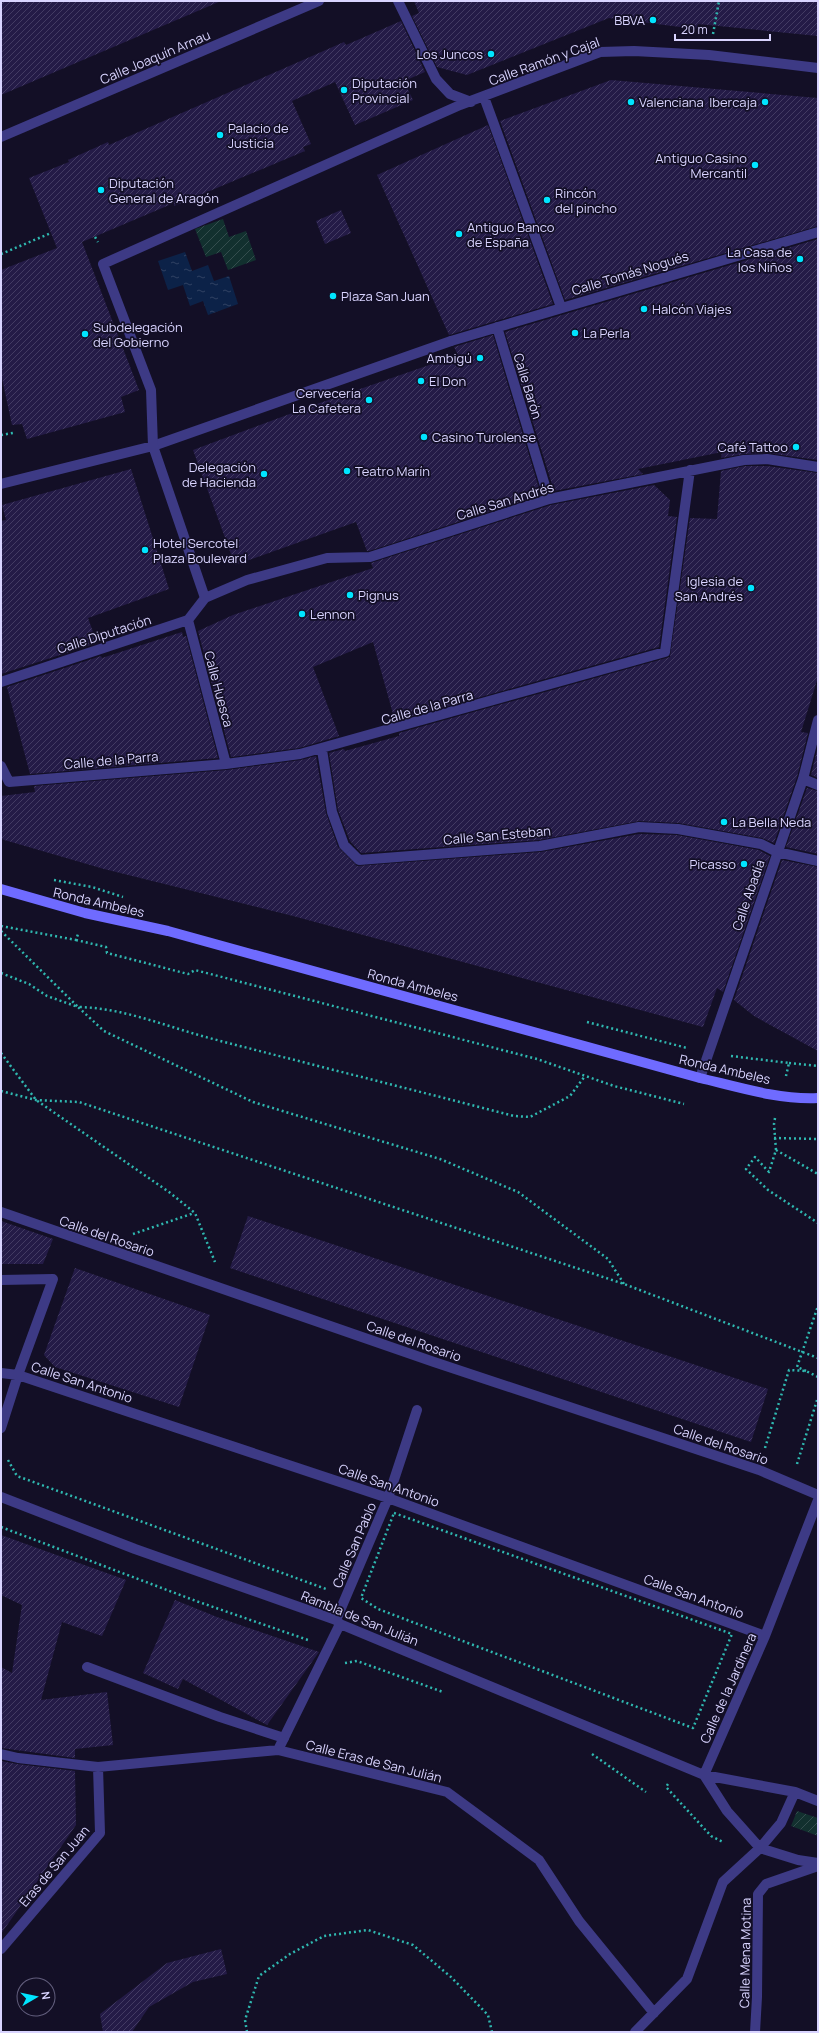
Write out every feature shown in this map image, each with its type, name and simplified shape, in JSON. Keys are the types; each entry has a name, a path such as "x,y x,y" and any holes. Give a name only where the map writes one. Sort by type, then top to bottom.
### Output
{"main road":[{"name":"Ronda Ambeles","path":"1,889 85,913 168,931 700,1078 781,1096 801,1099 818,1098"}],"street":[{"name":"Calle Joaquín Arnau","path":"1,137 319,1"},
{"path":"398,1 436,79 450,94 471,102"},
{"name":"Calle Ramón y Cajal","path":"471,102 600,52 634,51 709,55 818,68"},
{"path":"484,97 561,308"},
{"path":"188,620 205,598 153,446 151,390 103,264 471,102"},
{"name":"Calle Tomás Nogués","path":"2,482 153,446 451,341 818,232"},
{"name":"Calle Barón","path":"497,327 549,499"},
{"name":"Calle San Andrés","path":"205,598 247,580 327,558 370,557 549,499 744,460 767,459 818,467"},
{"name":"Calle de la Parra","path":"1,766 9,782 226,764 300,754 322,750 665,652 690,470"},
{"name":"Calle Diputación","path":"1,682 188,620"},
{"name":"Calle Huesca","path":"188,620 226,764"},
{"name":"Calle Abadía","path":"700,1078 802,779 818,720"},
{"name":"Calle San Esteban","path":"322,750 332,812 344,845 359,860 540,846 639,827 678,829 760,844 777,852 818,861"},
{"path":"802,779 818,785"},
{"name":"Calle del Rosario","path":"1,1212 434,1362 759,1470 818,1495"},
{"path":"1,1280 53,1279 18,1375 1,1428"},
{"name":"Calle San Antonio","path":"1,1373 18,1375 388,1498 765,1636"},
{"name":"Calle San Pablo","path":"338,1622 388,1498 417,1410"},
{"name":"Rambla de San Julián","path":"1,1498 135,1549 338,1622 704,1775 795,1792 818,1801"},
{"name":"Calle de la Jardinera","path":"704,1775 765,1636 818,1500"},
{"path":"278,1750 338,1622"},
{"path":"87,1668 220,1717 284,1738"},
{"name":"Calle Eras de San Julián","path":"1,1754 18,1758 98,1766 278,1750 447,1792 539,1860 579,1921 654,2013"},
{"name":"Eras de San Juan","path":"2,1944 100,1833 98,1766"},
{"path":"704,1775 727,1811 760,1848 818,1865"},
{"path":"635,2032 687,1979 723,1882 760,1848 781,1823 795,1792"},
{"name":"Calle Mena Motina","path":"755,2032 757,1997 758,1894 766,1884 818,1865"}],"path":[{"path":"709,55 719,1"},
{"path":"1,254 51,234"},
{"path":"1,435 13,433"},
{"path":"1,931 104,1031 253,1102 440,1159 518,1192 608,1259 624,1284"},
{"path":"76,940 106,947 107,953 188,974 195,970 537,1059 614,1086 684,1104"},
{"path":"1,973 29,984 47,996 78,1007 102,1008 140,1016 206,1037 514,1116 530,1117 570,1096 585,1076"},
{"path":"1,1053 36,1100 169,1192 195,1212 217,1265 220,1289"},
{"path":"789,1063 818,1066"},
{"path":"1,1091 36,1100 79,1102 624,1284 818,1358"},
{"path":"774,1138 818,1139"},
{"path":"776,1150 818,1174"},
{"path":"769,1172 755,1157 746,1169 768,1190 818,1223"},
{"path":"126,1236 195,1212"},
{"path":"818,1306 798,1367 818,1376"},
{"path":"759,1470 789,1370 806,1371"},
{"path":"791,1483 818,1397"},
{"path":"8,1460 17,1476 334,1592"},
{"path":"394,1513 732,1634 693,1728 378,1609 361,1598 394,1513"},
{"path":"1,1527 196,1601 313,1642"},
{"path":"341,1670 345,1663 357,1661 447,1694"},
{"path":"585,1749 646,1792"},
{"path":"246,2032 245,2020 259,1976 290,1954 324,1936 368,1930 413,1945 451,1977 488,2015 492,2032"}],"green space":[{"path":"223,219 229,237 246,231 256,260 228,270 221,252 206,257 195,229"},
{"path":"797,1811 818,1818 818,1836 791,1826"}],"water":[{"path":"185,252 192,271 208,265 214,281 229,276 238,304 208,315 203,301 190,306 183,285 168,290 158,261"}],"building":[{"path":"1,1 221,1 1,95"},
{"path":"414,1 818,1 818,36 698,24 696,29 609,18 467,75 437,67 412,16 419,13"},
{"path":"401,21 425,72 404,81 413,100 355,125 335,82 292,101 311,144 303,147 305,151 174,206 174,203 82,242 139,390 121,397 125,412 27,439 22,424 12,425 1,374 1,270 57,248 29,178 69,162 68,160 108,142 109,145 344,42 346,45"},
{"path":"611,80 818,98 818,226 565,300 500,121"},
{"name":"Antiguo Banco de España","path":"488,125 553,304 449,335 377,175"},
{"path":"341,210 351,233 325,244 316,221"},
{"path":"818,239 818,460 767,453 744,454 721,458 722,452 638,469 643,474 554,491 505,332"},
{"name":"Casino Turolense","path":"493,335 541,495 369,551 367,551 356,522 235,565 193,450 314,405 458,355 454,347"},
{"path":"745,466 767,466 818,473 818,677 801,732 808,733 797,777 774,843 762,838 679,823 639,821 539,840 361,853 350,841 338,810 329,753 344,749 345,751 399,736 399,733 670,657 690,518 717,519 721,471"},
{"path":"131,469 169,589 88,618 97,643 1,674 1,521 6,520 2,505"},
{"path":"654,485 670,500 668,516 677,517 659,647 395,721 373,642 313,667 339,736 299,748 231,757 198,631 233,615 373,568 371,563 551,505"},
{"path":"182,632 183,637 186,636 218,758 30,774 7,687 101,656 102,658"},
{"path":"818,746 818,778 811,775"},
{"path":"316,756 326,813 338,847 357,866 541,852 639,834 677,835 759,850 770,856 723,992 717,988 703,1027 293,916 104,869 1,839 1,796 35,792 34,786 227,770 301,760"},
{"path":"807,788 818,791 818,854 786,847"},
{"path":"782,860 818,867 818,1051 754,1016 734,1000"},
{"path":"248,1216 768,1389 751,1442 230,1268"},
{"path":"1,1221 53,1239 43,1264 1,1264"},
{"path":"75,1268 210,1315 179,1407 55,1367 44,1355"},
{"path":"1,1535 126,1580 102,1636 62,1622 41,1700 107,1692 113,1745 75,1749 75,1758 1,1748 1,1667 12,1673 22,1605 1,1595"},
{"path":"175,1600 217,1617 319,1652 267,1725 183,1679 178,1689 143,1673"},
{"path":"1,1761 75,1771 76,1825 1,1934"},
{"path":"221,1949 227,1974 193,1982 149,2007 132,2032 103,2032 100,2014 167,1963"}],"place":[{"name":"BBVA","path":"653,20"},
{"name":"Los Juncos","path":"491,54"},
{"name":"Diputación Provincial","path":"344,90"},
{"name":"Valenciana","path":"631,102"},
{"name":"Ibercaja","path":"765,102"},
{"name":"Palacio de Justicia","path":"220,135"},
{"name":"Antiguo Casino Mercantil","path":"755,165"},
{"name":"Diputación General de Aragón","path":"101,190"},
{"name":"Rincón del pincho","path":"547,200"},
{"name":"Antiguo Banco de España","path":"459,234"},
{"name":"La Casa de los Niños","path":"800,259"},
{"name":"Plaza San Juan","path":"333,296"},
{"name":"Halcón Viajes","path":"644,309"},
{"name":"La Perla","path":"575,333"},
{"name":"Subdelegación del Gobierno","path":"85,334"},
{"name":"Ambigú","path":"480,358"},
{"name":"El Don","path":"421,381"},
{"name":"Cervecería La Cafetera","path":"369,400"},
{"name":"Casino Turolense","path":"424,437"},
{"name":"Café Tattoo","path":"796,447"},
{"name":"Teatro Marín","path":"347,471"},
{"name":"Delegación de Hacienda","path":"264,474"},
{"name":"Hotel Sercotel Plaza Boulevard","path":"145,550"},
{"name":"Iglesia de San Andrés","path":"751,588"},
{"name":"Pignus","path":"350,595"},
{"name":"Lennon","path":"302,614"},
{"name":"La Bella Neda","path":"724,822"},
{"name":"Picasso","path":"744,864"}]}
